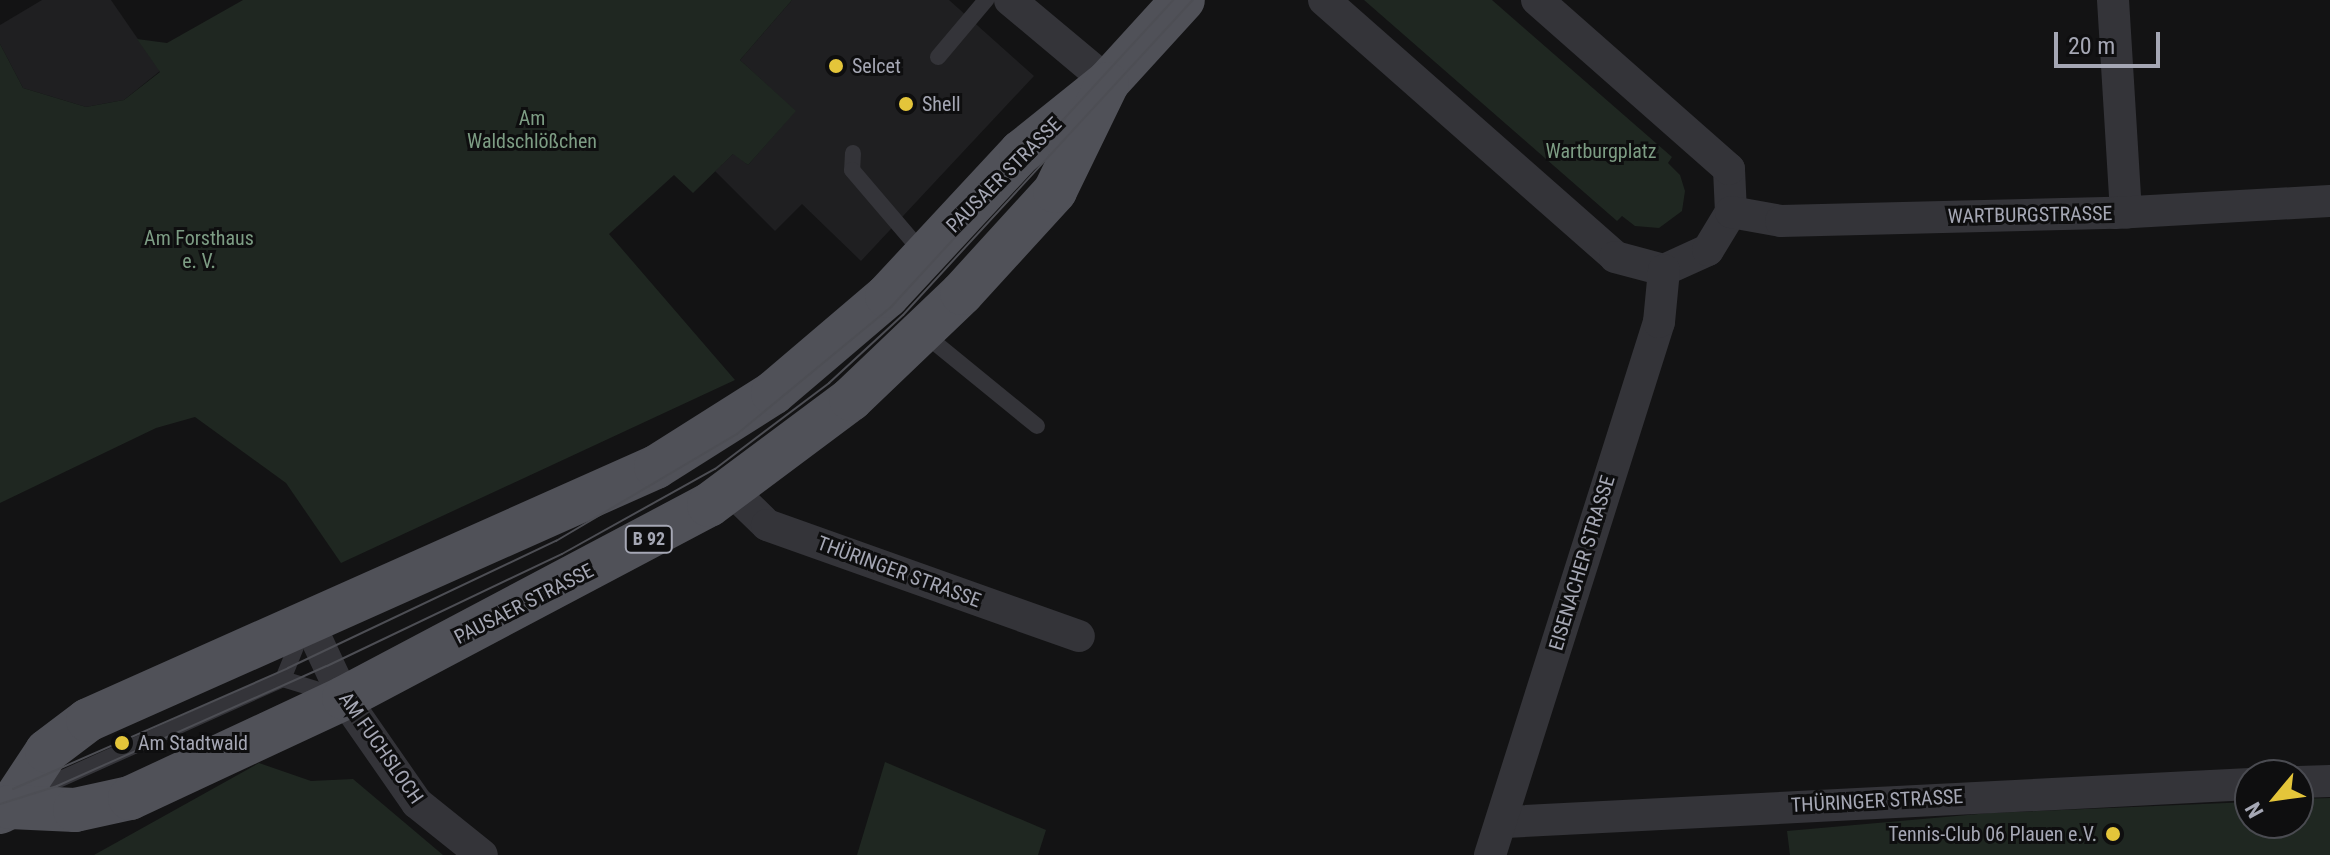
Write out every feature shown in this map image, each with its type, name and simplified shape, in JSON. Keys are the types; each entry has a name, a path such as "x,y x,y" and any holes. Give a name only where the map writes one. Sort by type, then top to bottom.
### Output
{"main road":[{"name":"PAUSAER STRASSE","path":"3,802 47,751 88,720 307,619 495,541 702,440 773,393 847,332 926,255 1021,152 1108,82 1183,0"},
{"name":"PAUSAER STRASSE","path":"3,802 75,810 130,798 344,698 683,522 731,490 851,399 923,333 1055,191 1108,82"}],"street":[{"path":"1010,0 1108,82"},
{"path":"1324,0 1615,257 1664,270 1708,250 1731,212 1729,169 1537,0"},
{"path":"2113,0 2126,213"},
{"name":"WARTBURGSTRASSE","path":"1731,212 1781,221 2126,213 2330,201"},
{"name":"EISENACHER STRASSE","path":"1490,855 1505,822 1659,322 1664,270"},
{"name":"THÜRINGER STRASSE","path":"731,490 767,525 1079,636"},
{"name":"AM FUCHSLOCH","path":"307,619 344,698 417,803 482,855"},
{"name":"THÜRINGER STRASSE","path":"1505,822 2234,785"}],"lane":[{"path":"938,57 986,0"},
{"path":"853,153 852,170 926,255"},
{"path":"923,333 1037,426"},
{"path":"283,679 307,619"},
{"path":"3,802 283,679 344,698"}],"shaded area":[{"path":"42,0 111,0 160,71 124,100 86,107 23,88 0,44 0,25"},
{"path":"792,0 949,0 1034,76 861,261 802,204 775,231 715,171 734,153 748,165 795,111 740,60"}],"green space":[{"name":"Am Forsthaus e. V.","path":"243,0 792,0 740,60 796,111 748,165 733,154 693,193 674,175 609,234 735,380 341,563 286,483 195,417 156,428 0,503 0,44 23,88 86,107 124,100 160,72 137,39 167,43"},
{"name":"Wartburgplatz","path":"1364,0 1492,0 1672,157 1668,163 1680,175 1685,191 1682,211 1659,228 1635,226 1622,216 1617,221"},
{"path":"885,762 1046,830 1038,855 857,855"},
{"path":"259,763 311,781 353,779 443,855 94,855"},
{"path":"2314,798 2330,798 2330,855 1790,855 1787,831 1990,813 2234,803 2234,839 2314,839"}],"tram line":[{"path":"13,789 288,668 556,541 737,434 891,307 1173,0"},
{"path":"0,804 57,786 327,666 562,554 715,469 829,383 903,315 1193,0"}],"place":[{"name":"Selcet","path":"836,66"},
{"name":"Shell","path":"906,104"},
{"name":"Am Stadtwald","path":"122,743"},
{"name":"Tennis-Club 06 Plauen e.V.","path":"2113,834"}],"park label":[{"name":"Am Waldschlößchen","path":"532,130"}]}
